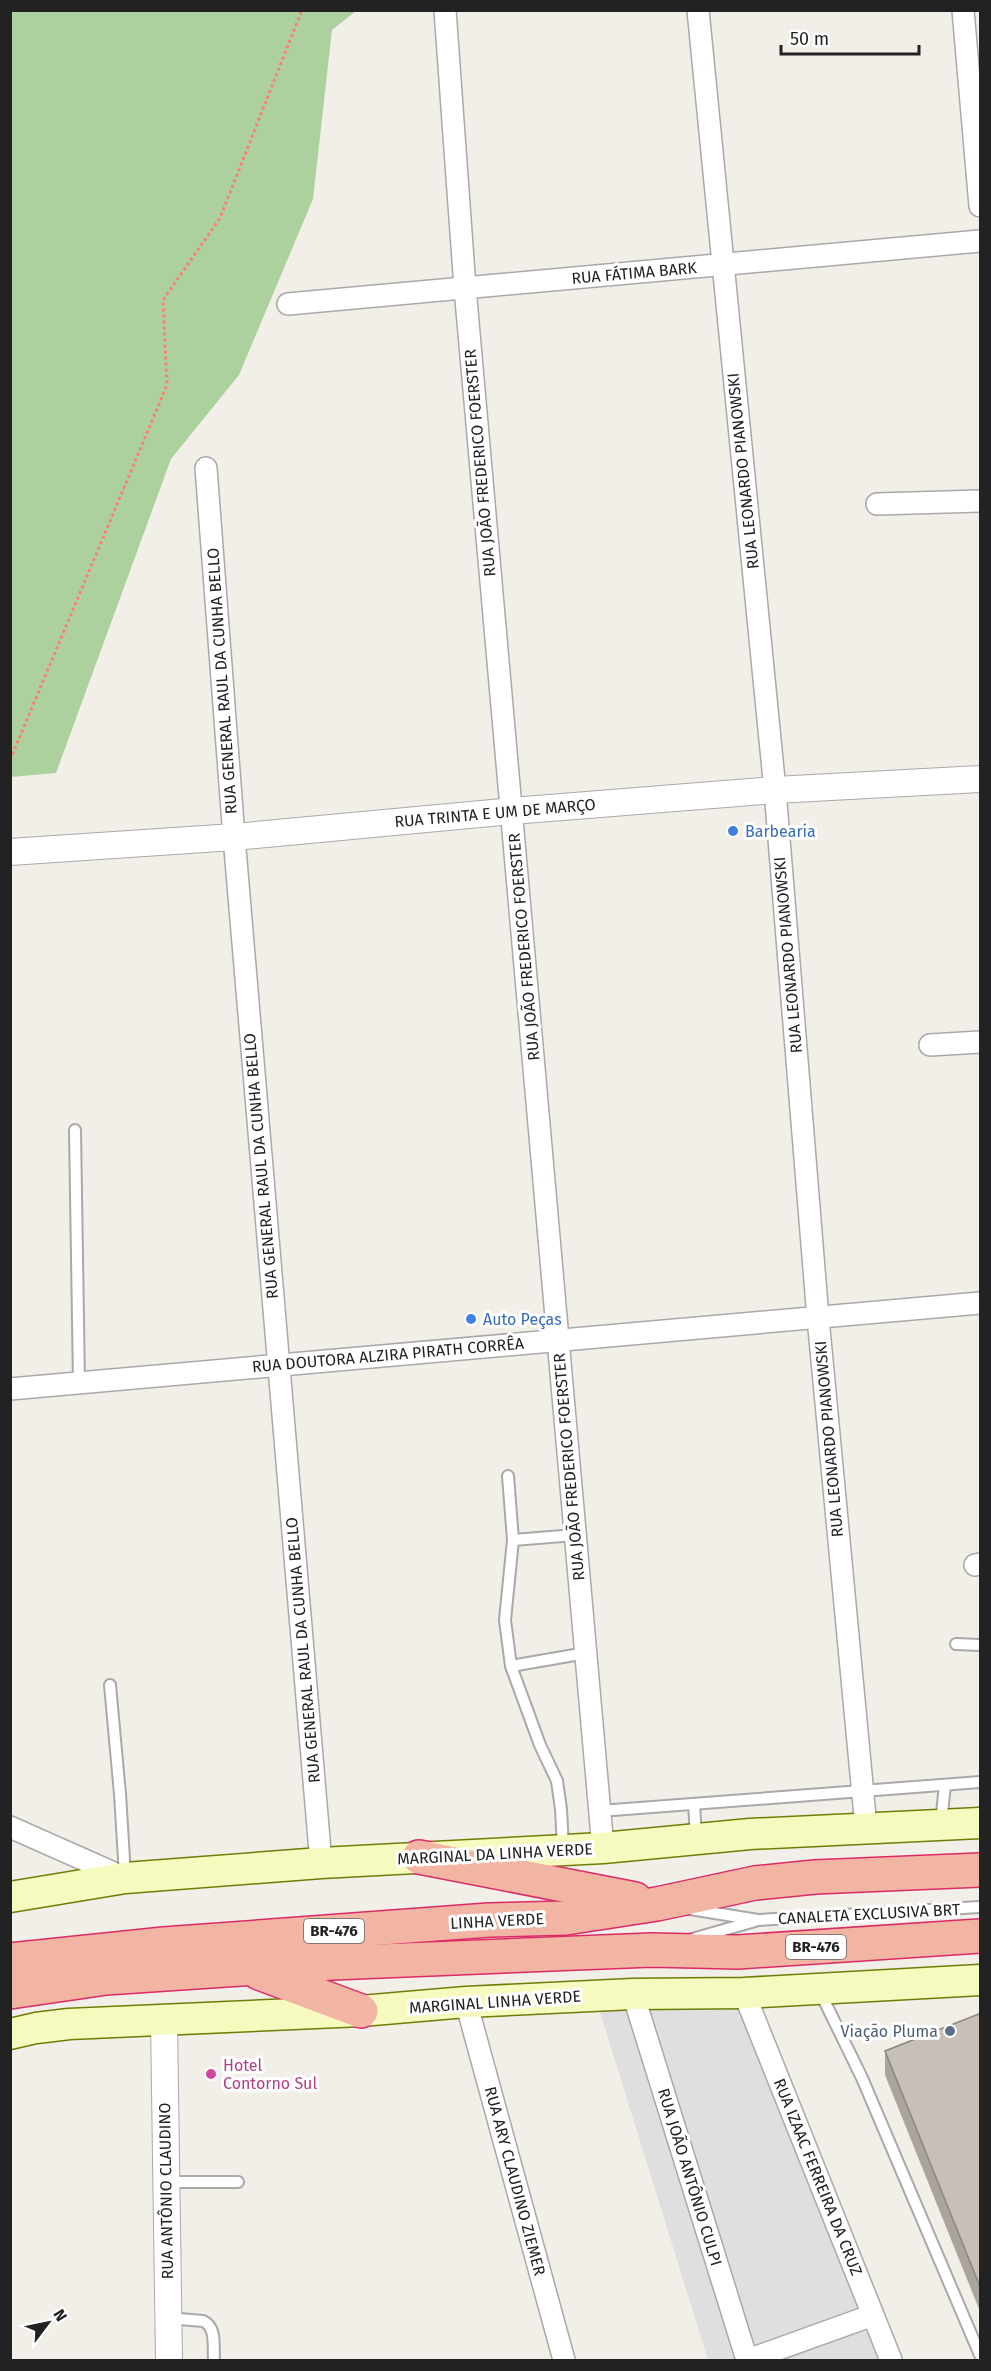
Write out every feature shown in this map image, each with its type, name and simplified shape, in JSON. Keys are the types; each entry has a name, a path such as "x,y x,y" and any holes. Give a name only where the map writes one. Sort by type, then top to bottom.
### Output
{"highway":[{"path":"903,1874 964,1856 981,1855"},
{"path":"419,1857 657,1904"},
{"name":"LINHA VERDE","path":"10,1960 164,1944 489,1920 566,1918 657,1904 754,1883 815,1877 981,1870"},
{"name":"BR-476","path":"10,1992 105,1978 332,1963 652,1950 738,1952 981,1936"},
{"path":"249,1969 361,2011"}],"main road":[{"name":"MARGINAL DA LINHA VERDE","path":"10,1897 125,1878 321,1863 603,1848 866,1827 981,1823"},
{"name":"MARGINAL LINHA VERDE","path":"10,2034 58,2025 361,2011 466,2002 633,1994 744,1994 981,1980"}],"street":[{"name":"RUA JOÃO FREDERICO FOERSTER","path":"445,10 465,288 603,1848"},
{"name":"RUA LEONARDO PIANOWSKI","path":"698,10 775,790 818,1318 866,1827"},
{"path":"963,10 981,206"},
{"name":"RUA FÁTIMA BARK","path":"288,304 981,241"},
{"name":"RUA GENERAL RAUL DA CUNHA BELLO","path":"206,468 234,837 321,1863"},
{"path":"877,504 981,501"},
{"name":"RUA TRINTA E UM DE MARÇO","path":"10,852 234,837 512,811 775,790 981,779"},
{"path":"930,1045 981,1042"},
{"name":"RUA DOUTORA ALZIRA PIRATH CORRÊA","path":"10,1389 981,1303"},
{"path":"10,1827 125,1878"},
{"name":"RUA JOÃO ANTÔNIO CULPI","path":"633,1994 747,2361"},
{"name":"RUA IZAAC FERREIRA DA CRUZ","path":"744,1994 891,2361"},
{"name":"RUA ARY CLAUDINO ZIEMER","path":"466,2002 564,2361"},
{"name":"RUA ANTÔNIO CLAUDINO","path":"164,2021 169,2361"},
{"path":"747,2361 873,2315"}],"lane":[{"path":"75,1130 79,1383"},
{"path":"508,1476 513,1540 506,1620 511,1665 540,1745 557,1781 563,1850"},
{"path":"513,1540 575,1535"},
{"path":"956,1644 981,1645"},
{"path":"511,1665 586,1653"},
{"path":"110,1685 125,1878"},
{"path":"600,1811 981,1782"},
{"path":"941,1824 945,1785"},
{"path":"694,1804 696,1839"},
{"name":"CANALETA EXCLUSIVA BRT","path":"657,1904 758,1920 981,1907"},
{"name":"CANALETA EXCLUSIVA BRT","path":"652,1950 758,1920"},
{"path":"819,1989 862,2078 981,2355"},
{"path":"166,2182 238,2182"},
{"path":"168,2318 209,2323 212,2329 214,2361"}],"path":[{"path":"10,760 167,385 163,300 220,218 302,10"}],"shaded area":[{"path":"744,1993 891,2360 708,2360 595,1996"}],"green space":[{"path":"11,10 356,11 332,30 313,199 239,375 171,459 56,773 11,777"}],"building":[{"path":"981,2013 981,2289 885,2051"}],"place":[{"name":"Barbearia","path":"733,831"},
{"name":"Auto Peças","path":"471,1319"},
{"name":"Viação Pluma","path":"950,2031"},
{"name":"Hotel Contorno Sul","path":"211,2074"}]}
